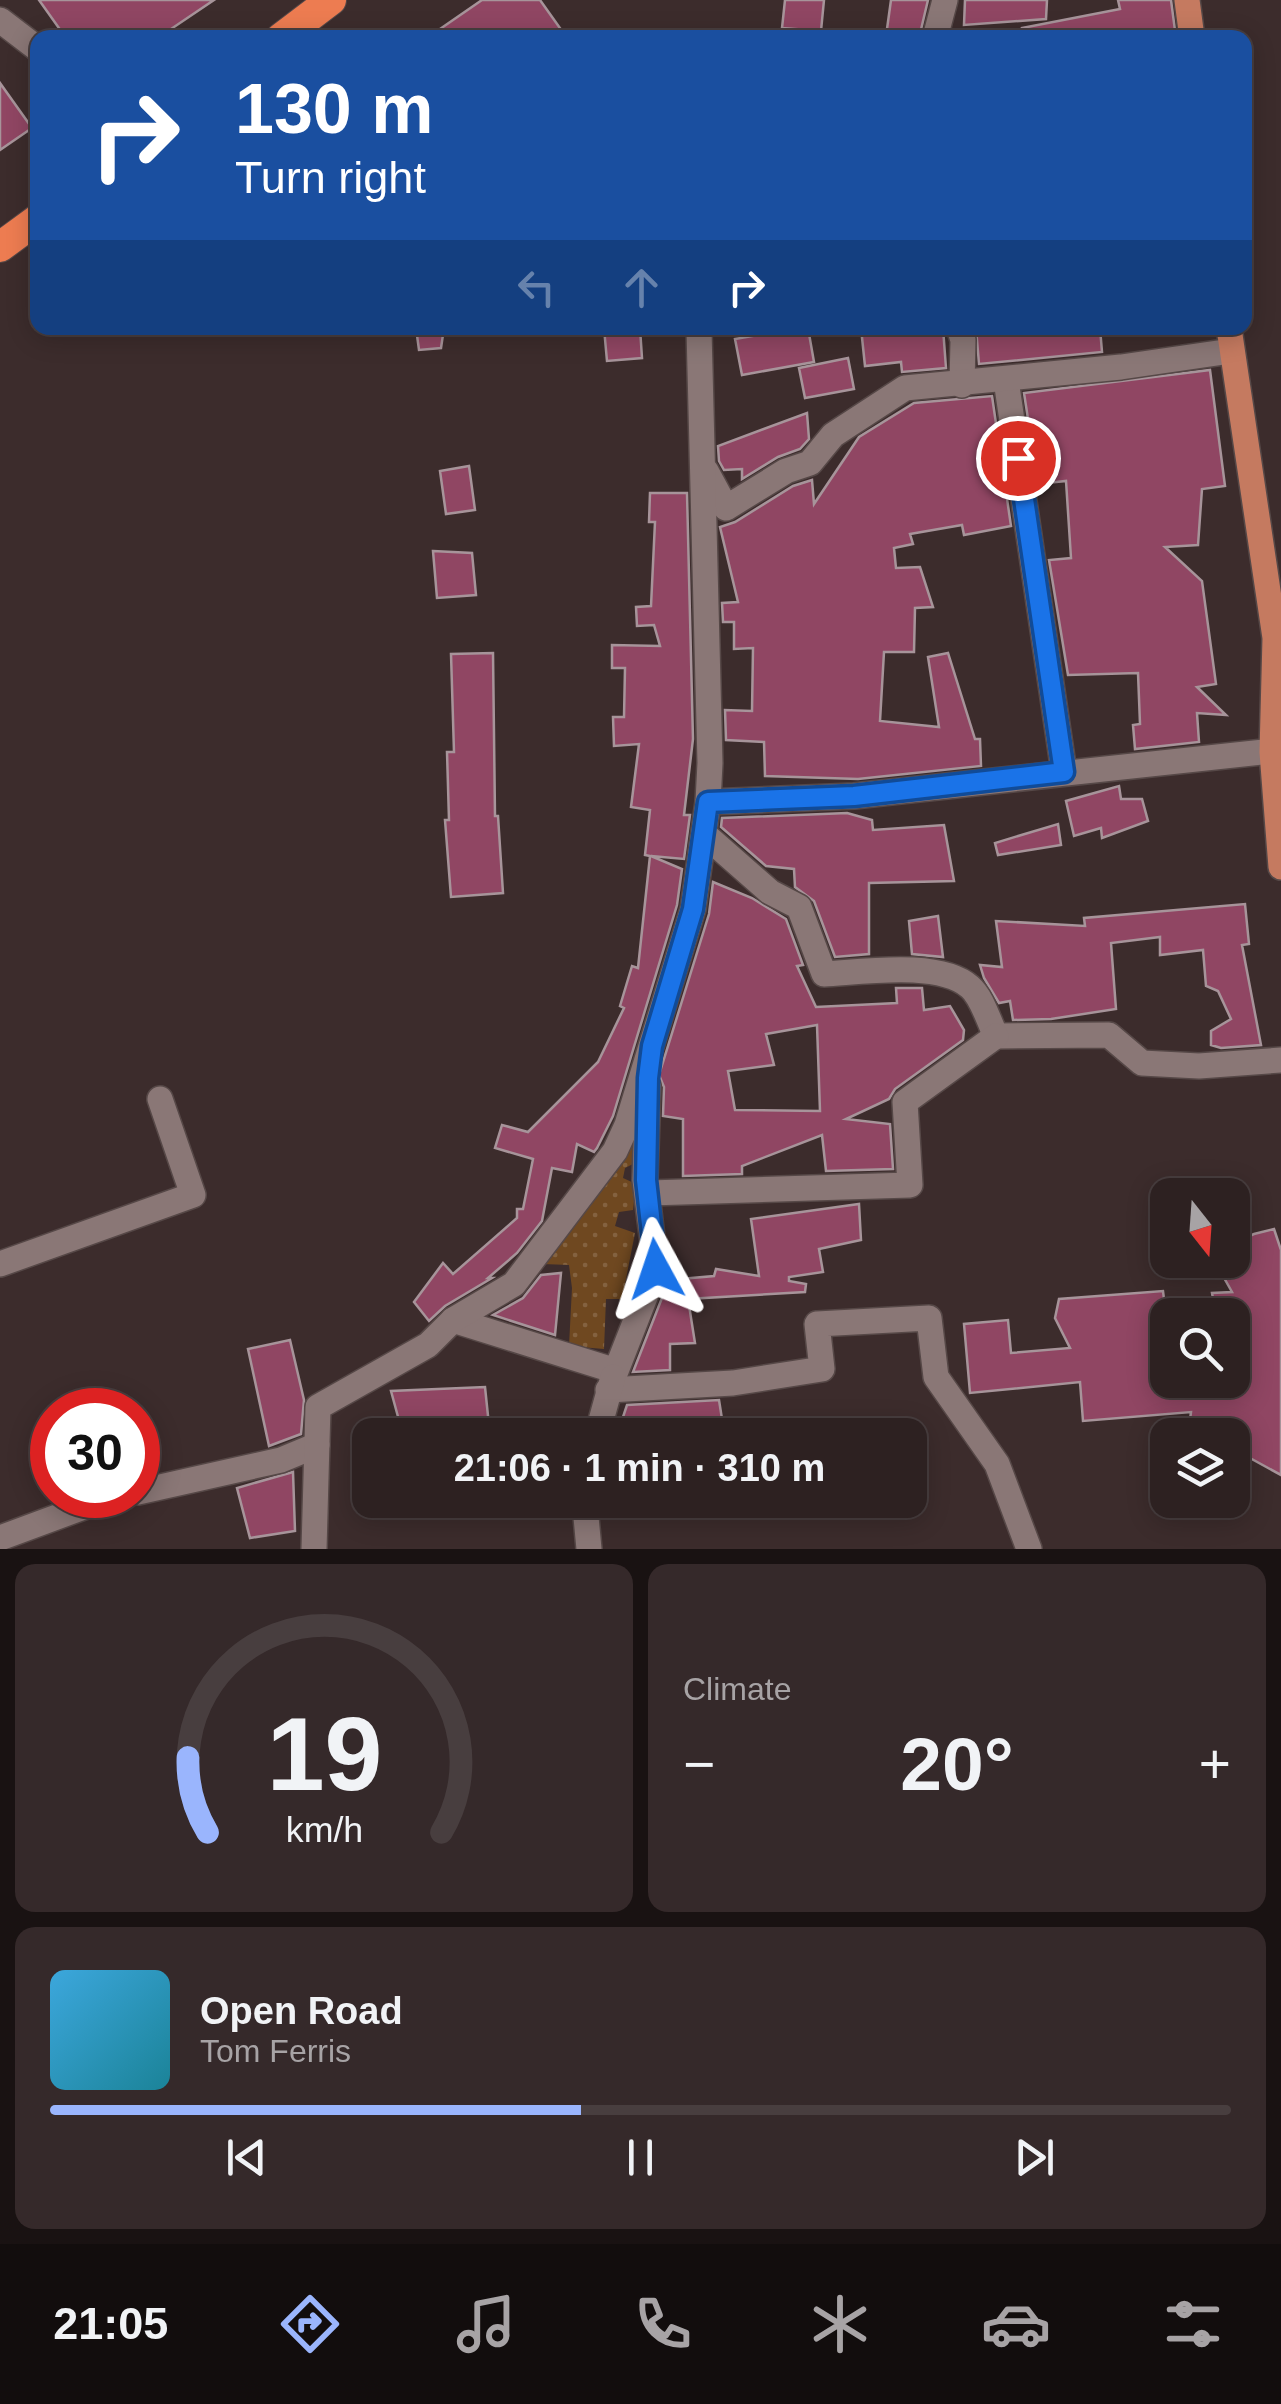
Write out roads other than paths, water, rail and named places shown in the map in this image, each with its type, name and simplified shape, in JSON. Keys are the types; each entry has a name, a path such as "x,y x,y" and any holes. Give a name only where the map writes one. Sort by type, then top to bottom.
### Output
{"highway":[{"path":"291,30 332,0"},
{"path":"0,247 30,225"}],"main road":[{"path":"1187,0 1191,30"},
{"path":"1230,339 1275,638 1281,868"}],"street":[{"path":"938,30 945,0"},
{"path":"0,20 30,43"},
{"path":"314,1549 318,1407 428,1345 453,1320 514,1284 614,1151 627,1125 693,909 708,802 699,335"},
{"path":"962,335 962,384"},
{"path":"704,467 726,508 786,471 810,462 834,435 904,388 1006,380 1230,339"},
{"path":"1006,380 1064,772"},
{"path":"708,802 854,796 1276,751"},
{"path":"704,834 770,892 799,907 824,974 899,970 944,974 971,988 996,1036"},
{"path":"649,1193 910,1184 905,1102 996,1036 1109,1035 1142,1062 1199,1066 1281,1060"},
{"path":"602,1418 612,1380 656,1269 646,1163 652,1046"},
{"path":"0,1264 193,1195 160,1099"},
{"path":"453,1320 612,1380 733,1382 822,1368 816,1324 928,1318 936,1378 997,1464 1029,1549"},
{"path":"160,1487 281,1460 317,1446"},
{"path":"0,1538 53,1518"},
{"path":"589,1518 590,1549"}]}
